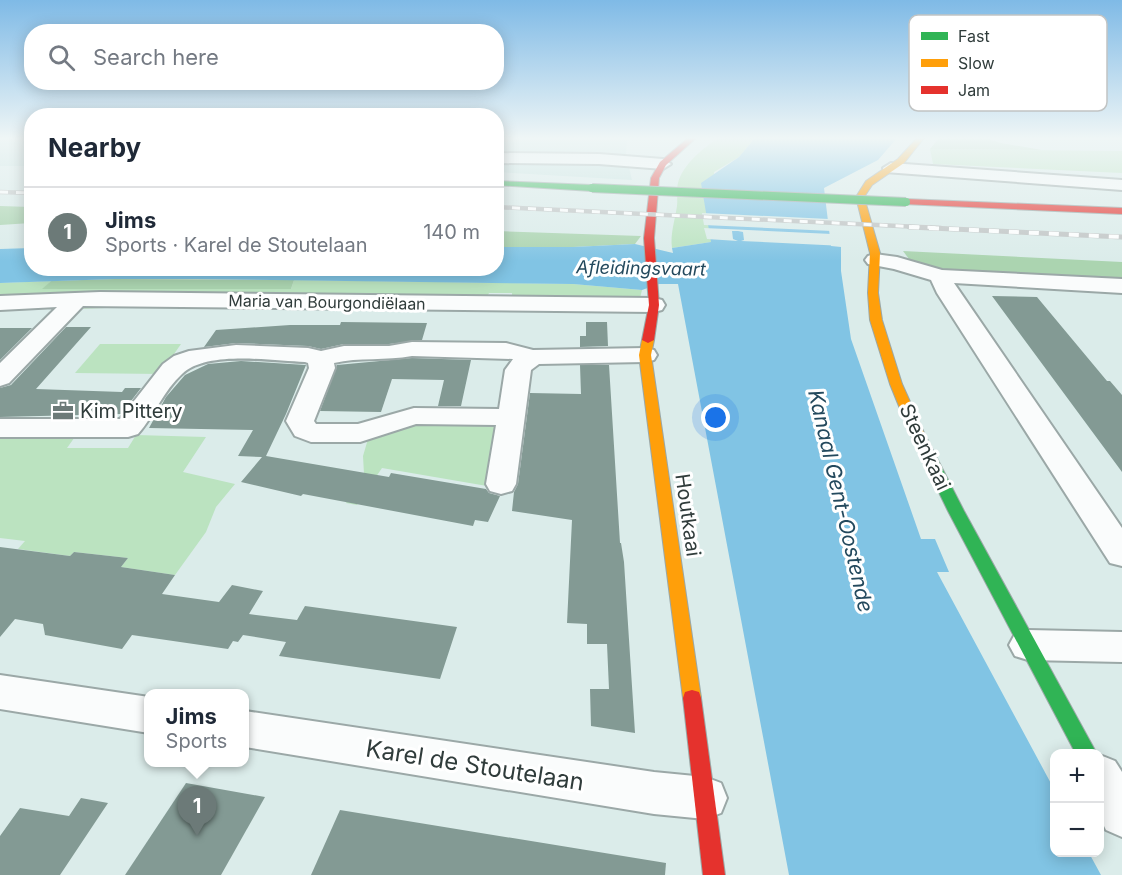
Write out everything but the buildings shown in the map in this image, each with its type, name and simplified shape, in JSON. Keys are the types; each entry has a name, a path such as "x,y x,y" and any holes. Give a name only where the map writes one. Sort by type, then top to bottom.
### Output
{"street":[{"name":"Houtkaai","path":"655,179 649,245 654,299 645,355 678,581 714,875"},
{"name":"Steenkaai","path":"875,179 869,183 860,197 874,246 873,293 876,320 896,384 956,511 1086,749"},
{"path":"1038,179 1122,185"},
{"path":"504,183 1122,211"},
{"path":"875,260 897,263 940,276 1122,286"},
{"path":"940,276 948,293 1122,554"},
{"path":"0,378 78,299"},
{"name":"Maria van Bourgondiëlaan","path":"0,303 78,299 654,299"},
{"path":"0,428 128,428 144,411 173,368 181,361 198,354 308,355 320,359 344,353 389,353 412,349 506,350 533,357 645,355"},
{"path":"501,483 518,370 521,365 533,357"},
{"path":"320,359 322,368 300,421 305,430 311,433 360,433 414,416 511,417"},
{"path":"1028,645 1122,647"},
{"path":"0,692 144,714"},
{"name":"Karel de Stoutelaan","path":"249,730 654,793 705,798"},
{"path":"1104,782 1122,815"}],"green space":[{"path":"680,179 714,179 711,242 672,248 677,186"},
{"path":"0,206 24,207 24,223 0,225"},
{"path":"504,231 641,236 635,244 504,247"},
{"path":"903,251 1122,262 1122,282 949,271 909,259"},
{"path":"294,280 573,284 642,290 640,298 578,300 578,296 533,296 532,299 515,299 516,296 512,293 466,295 465,299 450,299 451,295 404,294 403,298 387,298 388,294 340,294 338,297 323,297 325,294 280,293 277,297 262,297 264,293 214,293 212,296 201,292 151,292 147,296 138,292 109,292 106,296 54,296 57,292 3,298 6,295 0,295 0,283 51,281 43,289 291,289"},
{"path":"294,280 291,289 42,289 51,281"},
{"path":"87,304 452,307 451,311 133,307 77,309"},
{"path":"100,344 181,344 160,374 75,373"},
{"path":"412,424 492,426 495,428 487,486 382,468 357,505 346,503 364,474 363,456 368,439"},
{"path":"0,432 77,434 67,448 128,448 136,435 206,437 183,472 235,484 216,507 206,532 175,575 121,567 128,558 74,552 70,556 18,549 25,541 0,538"}],"water":[{"path":"707,179 842,179 824,188 831,246 841,247 841,271 851,339 921,539 935,539 949,572 937,572 1050,782 1050,857 1091,857 1101,875 789,875 678,284 659,284 642,290 573,284 196,279 0,283 0,249 24,248 24,276 504,276 504,247 635,244 673,253 672,248 711,242 701,183"}],"pier":[{"path":"702,213 829,219 832,231 704,225"},
{"path":"704,228 832,234 833,243 844,246 741,241 744,240 743,232 738,231 732,231 733,239 738,241 707,239"}],"railway":[{"path":"0,192 24,193"},
{"path":"504,207 941,228"},
{"path":"909,227 1122,237"}],"traffic: fast":[{"path":"504,183 592,188"},
{"path":"592,188 906,202"},
{"path":"917,433 956,511 1084,749"}],"traffic: slow":[{"path":"875,179 869,183 860,197 875,253 873,293 876,320 896,384 917,433"},
{"path":"648,340 645,355 692,698"}],"traffic: jam":[{"path":"648,340 654,305 649,238 655,179"},
{"path":"906,202 1122,211"},
{"path":"692,698 714,875"}],"place":[{"name":"Kim Pittery","path":"63,411"},
{"name":"Jims","path":"197,836"}],"water label":[{"name":"Afleidingsvaart","path":"641,268"},
{"name":"Kanaal Gent-Oostende","path":"841,501"}]}
